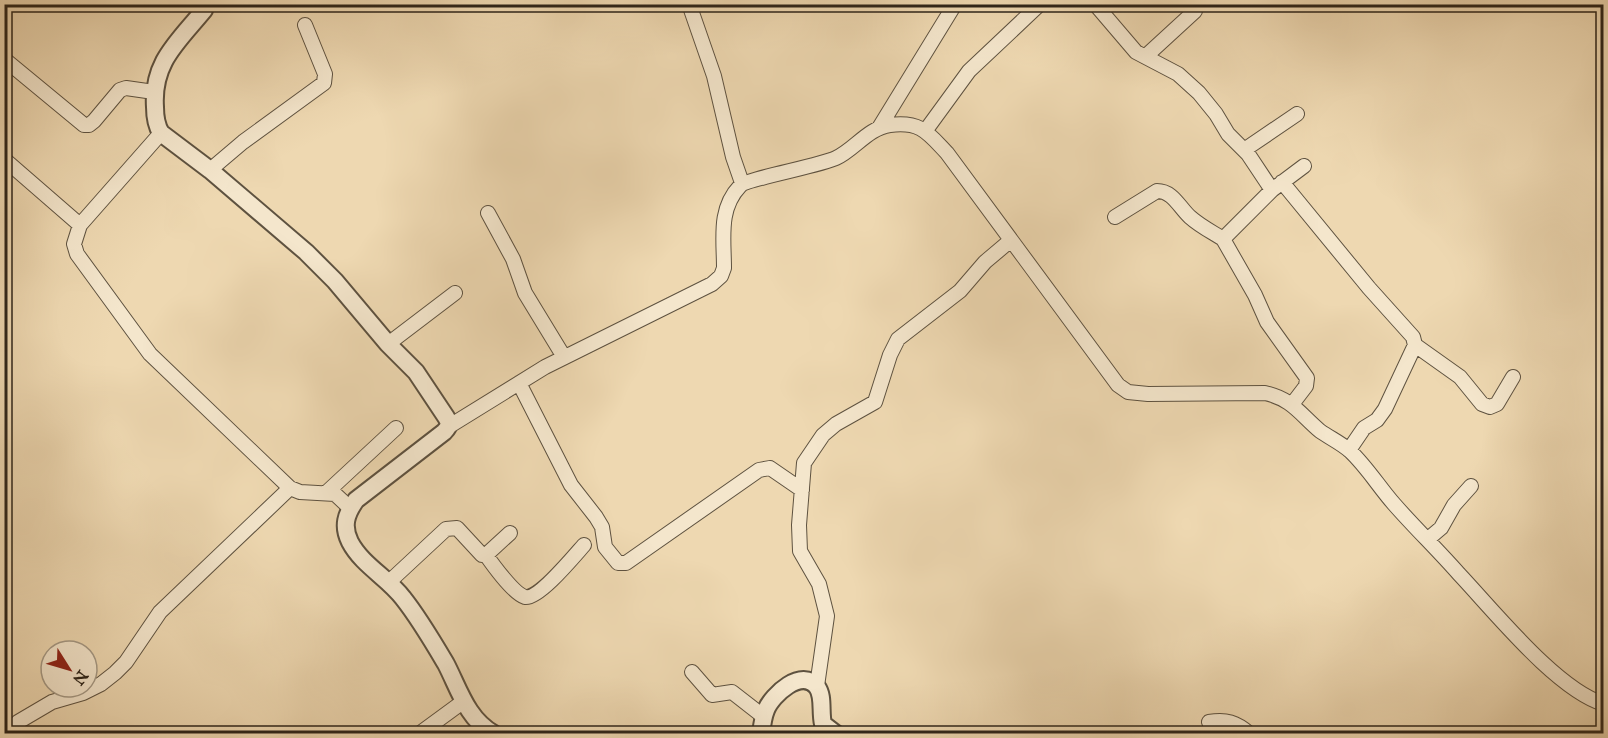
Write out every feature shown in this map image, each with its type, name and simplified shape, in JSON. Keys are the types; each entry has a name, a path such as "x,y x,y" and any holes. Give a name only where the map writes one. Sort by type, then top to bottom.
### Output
{"street":[{"path":"205,4 204,10 167,54 154,92 155,118 161,133 210,170 306,252 335,281 388,344 416,372 449,421 448,427"},
{"path":"689,4 714,76 733,157 742,183"},
{"path":"879,128 955,4"},
{"path":"926,130 969,71 1040,4"},
{"path":"1095,4 1130,47 1178,74 1190,84 1216,114 1228,134 1413,337 1415,345 1385,410 1377,420 1364,428 1349,450"},
{"path":"1146,56 1195,11"},
{"path":"210,170 243,142 324,83 325,74 305,25"},
{"path":"4,59 84,125 89,125 94,121 120,90 126,88 154,92"},
{"path":"1244,150 1297,114"},
{"path":"494,734 471,713 445,663 406,601 362,557 350,541 345,521 350,508 364,494 448,427 519,382 564,357 712,284 721,276 724,268 725,211 729,200 742,183 837,158 879,128 890,125 906,125 926,130 947,153 1118,385 1128,392 1149,394 1265,393 1279,396 1293,403 1308,420 1349,450 1393,504 1530,651 1575,689 1594,701 1604,704"},
{"path":"161,133 81,225 74,244 77,254 150,354 290,488 300,492 335,494 350,508"},
{"path":"4,159 81,225"},
{"path":"1223,239 1277,186 1304,166"},
{"path":"1115,218 1157,190 1164,191 1169,193 1190,216 1223,239 1255,295 1267,322 1307,378 1305,386 1293,403"},
{"path":"488,213 513,259 525,293 564,357"},
{"path":"836,734 823,724 817,686 827,616 819,584 800,551 799,525 804,463 823,435 836,424 875,402 890,355 898,339 955,295 985,262 1011,240"},
{"path":"388,344 455,293"},
{"path":"1415,345 1460,377 1482,404 1490,407 1497,404 1513,377"},
{"path":"519,382 571,485 596,517 602,527 605,547 618,563 626,563 759,470 770,468 802,490"},
{"path":"327,492 396,428"},
{"path":"1428,539 1441,528 1454,505 1471,486"},
{"path":"9,734 18,723 52,702 83,693 101,684 115,673 126,662 160,612 290,488"},
{"path":"389,582 446,529 452,527 457,528 482,555 486,555 516,591 524,597 529,597 544,588 584,545"},
{"path":"486,555 510,533"},
{"path":"692,672 712,695 732,692 762,725"},
{"path":"762,725 768,705 793,682 800,679 808,680 817,686"},
{"path":"419,734 464,701"},
{"path":"1209,722 1222,720 1234,722 1250,734"}]}
